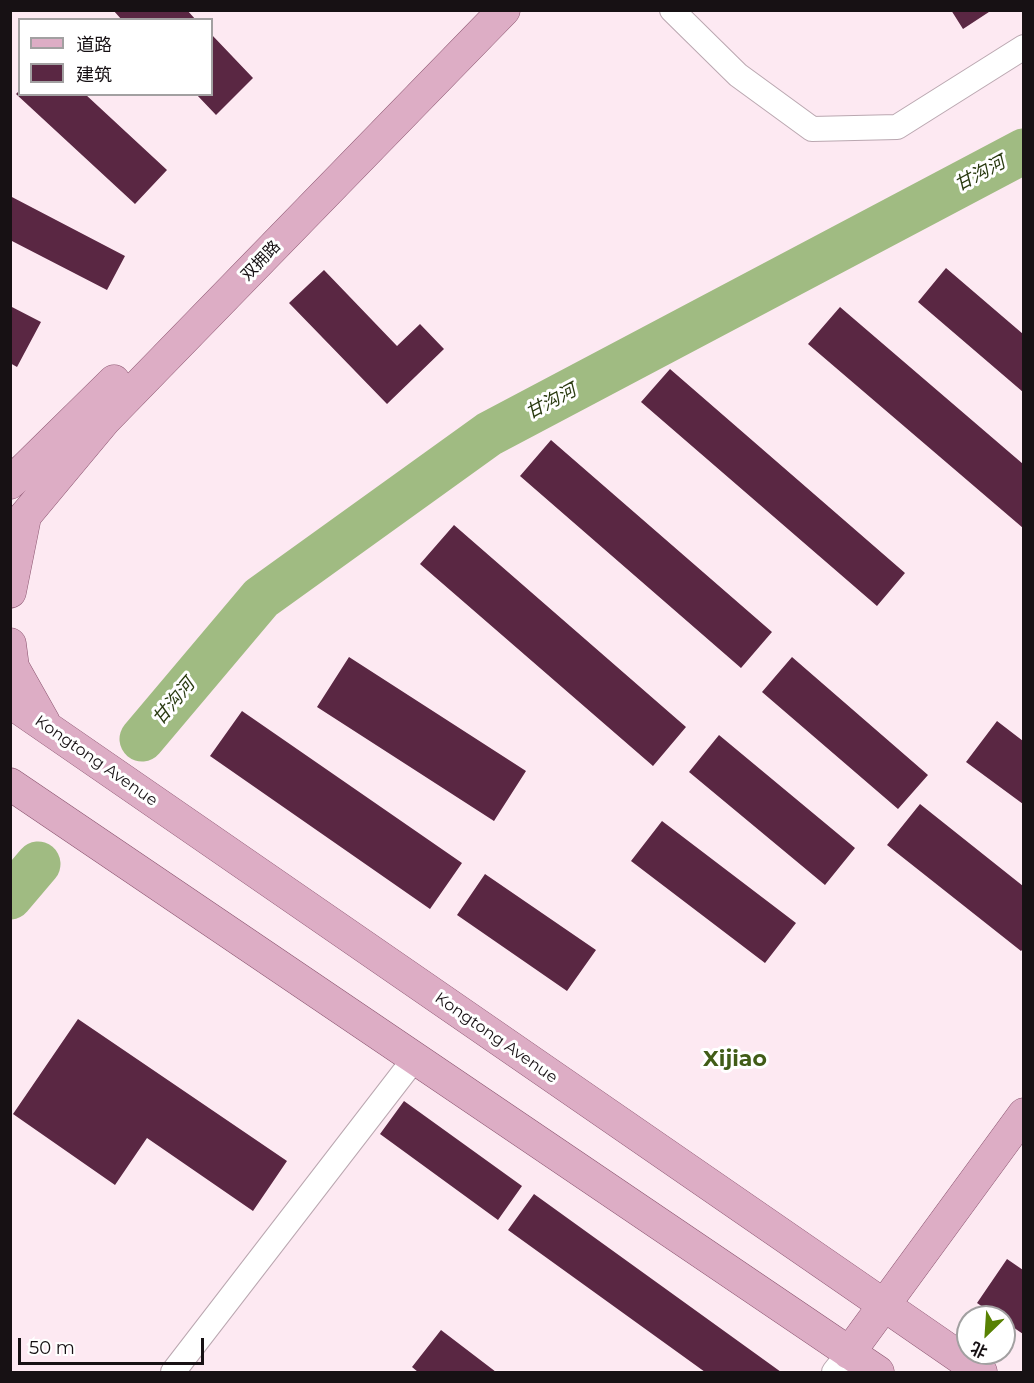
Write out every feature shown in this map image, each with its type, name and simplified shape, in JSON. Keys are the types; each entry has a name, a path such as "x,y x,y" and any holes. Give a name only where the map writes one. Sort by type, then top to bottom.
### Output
{"main road":[{"name":"双拥路","path":"10,483 99,397 474,10"},
{"name":"双拥路","path":"10,592 18,525 105,420 504,10"},
{"path":"10,644 13,667 47,728"},
{"name":"Kongtong Avenue","path":"10,702 981,1372"},
{"path":"10,784 415,1058 849,1366 878,1372"},
{"path":"849,1366 885,1306 1023,1114"}],"street":[{"path":"672,10 738,75 812,129 897,127 1023,47"},
{"path":"173,1372 415,1058"}],"building":[{"path":"113,10 187,10 194,18 120,18"},
{"path":"951,10 992,10 963,29"},
{"path":"213,36 253,78 216,115 198,96 213,96"},
{"path":"18,96 87,96 167,170 135,204"},
{"path":"10,196 125,256 107,290 10,240"},
{"path":"946,268 1023,334 1023,392 918,302"},
{"path":"324,270 397,346 420,324 444,349 387,404 289,303"},
{"path":"10,306 41,322 17,367 10,363"},
{"path":"840,307 1023,464 1023,528 808,344"},
{"path":"670,369 905,573 877,606 641,402"},
{"path":"551,440 772,632 741,668 520,476"},
{"path":"454,525 686,727 653,766 420,564"},
{"path":"349,657 526,771 494,821 317,707"},
{"path":"792,657 928,775 898,809 762,692"},
{"path":"242,711 462,863 430,909 210,756"},
{"path":"997,721 1023,741 1023,804 966,762"},
{"path":"719,735 855,848 825,885 689,772"},
{"path":"920,804 1023,886 1023,949 1021,951 887,845"},
{"path":"662,821 796,923 765,963 631,861"},
{"path":"485,874 596,950 567,991 457,915"},
{"path":"78,1019 287,1161 253,1211 147,1138 115,1185 13,1114"},
{"path":"404,1101 522,1186 498,1220 380,1134"},
{"path":"534,1194 781,1372 705,1372 508,1230"},
{"path":"1007,1259 1023,1270 1023,1334 1016,1329 1016,1305 980,1305 977,1303"},
{"path":"441,1330 496,1372 418,1372 412,1367"}],"waterway":[{"name":"甘沟河","path":"142,739 261,598 489,434 1024,151"},
{"name":"甘沟河","path":"10,897 38,864"}],"district":[{"name":"Xijiao","path":"735,1060"}]}
